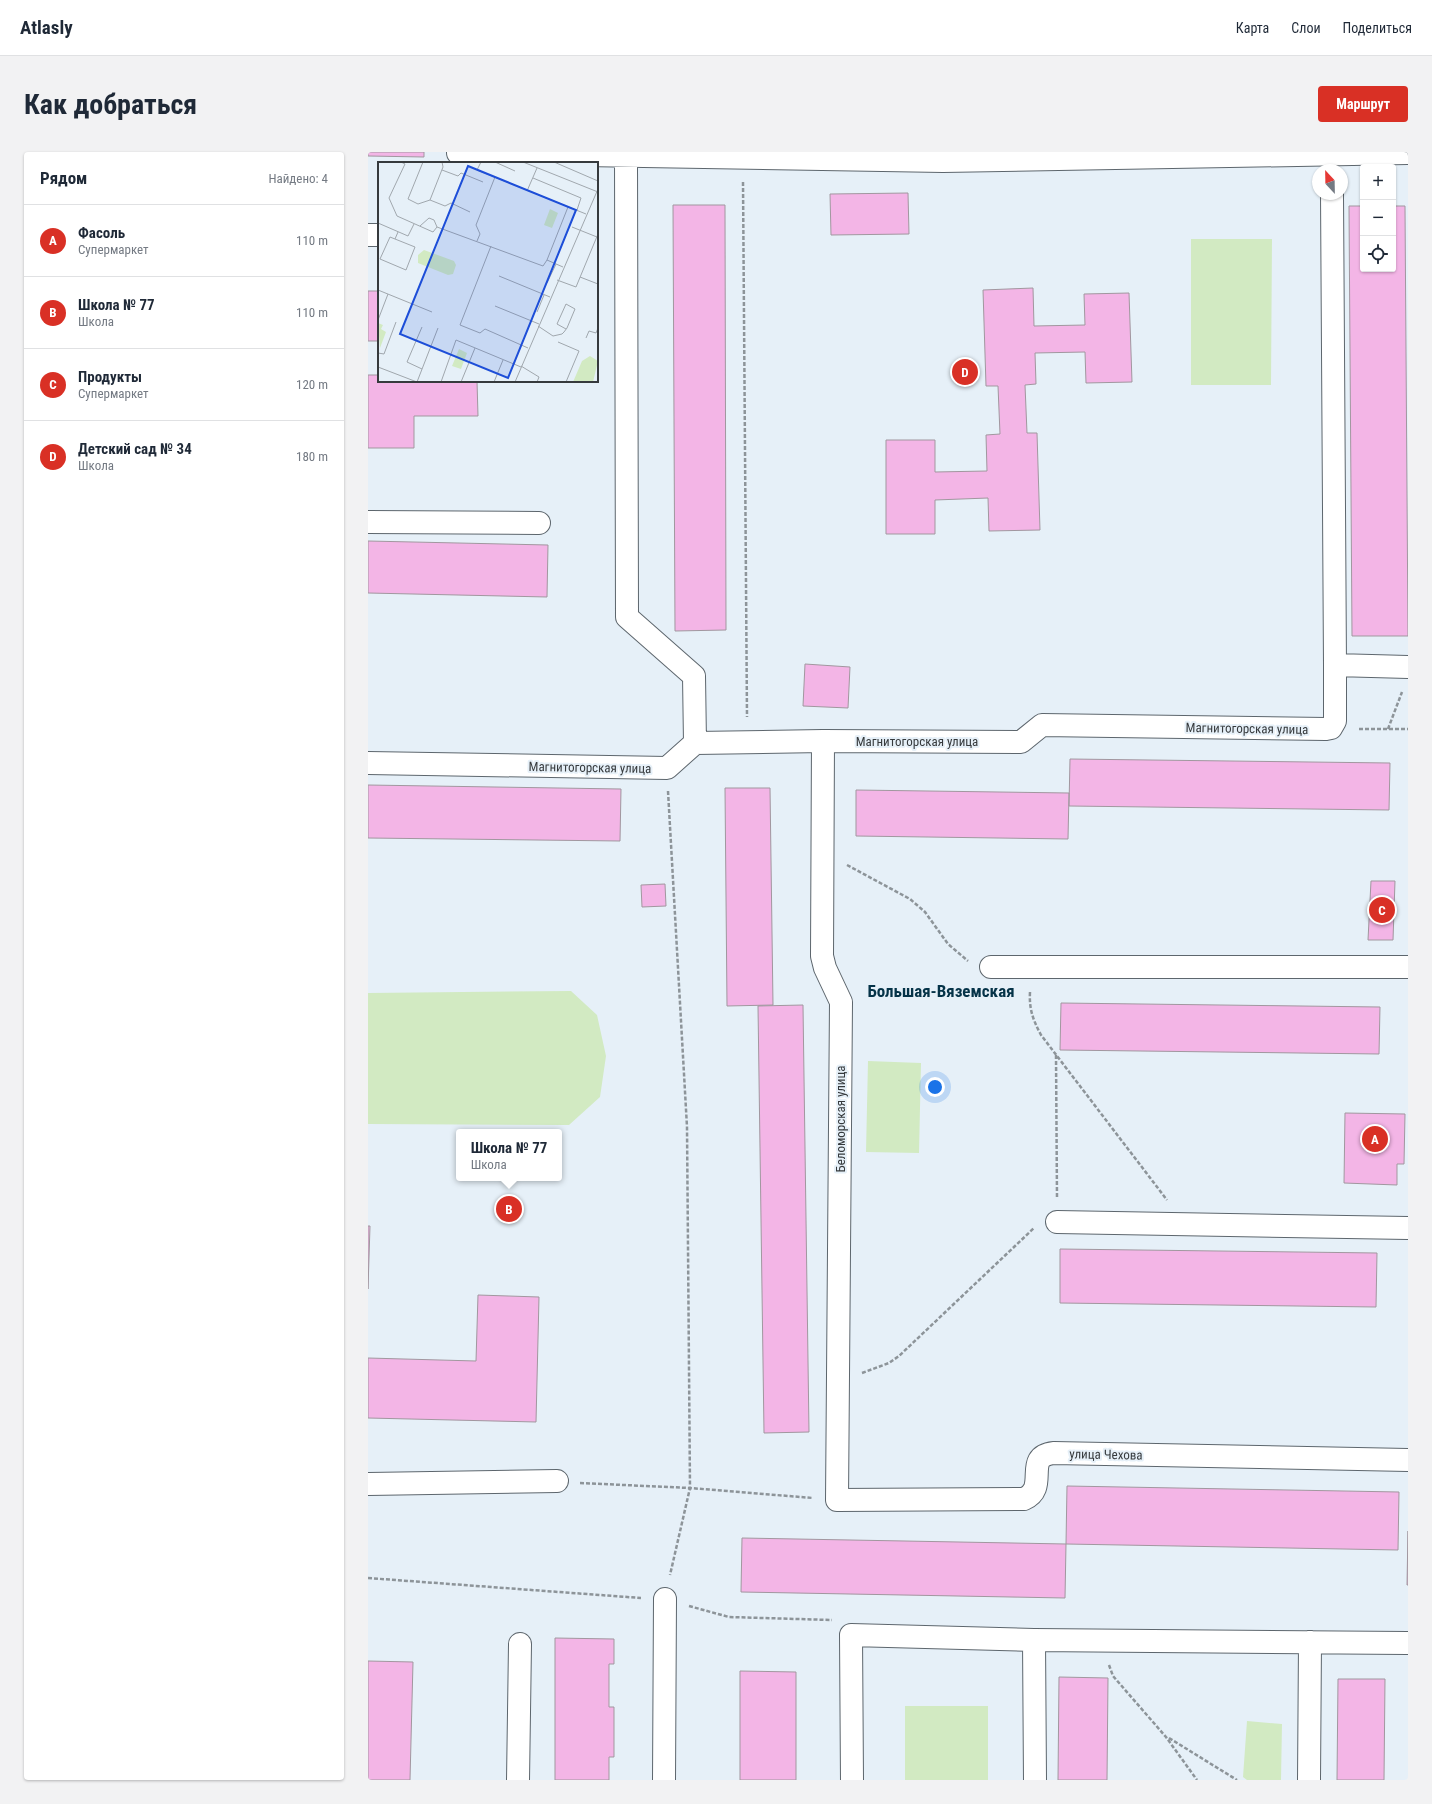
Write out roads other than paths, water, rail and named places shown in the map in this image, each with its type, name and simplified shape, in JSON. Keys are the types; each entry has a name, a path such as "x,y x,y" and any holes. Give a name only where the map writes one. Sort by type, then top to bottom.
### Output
{"street":[{"path":"458,156 743,158 943,156 1332,162 1408,153"},
{"path":"626,156 627,617 694,676 695,743"},
{"path":"1332,200 1335,665 1408,667"},
{"path":"368,522 539,524"},
{"name":"Магнитогорская улица","path":"368,763 667,768 695,743 824,741 1021,742 1042,725 1331,728 1335,721 1335,665"},
{"name":"Беломорская улица","path":"824,741 822,956 825,968 841,1002 837,1500"},
{"path":"991,967 1408,967"},
{"path":"1057,1222 1408,1228"},
{"name":"улица Чехова","path":"837,1500 1024,1499 1029,1497 1036,1489 1038,1461 1042,1456 1054,1453 1408,1460"},
{"path":"368,1484 558,1481"},
{"path":"664,1780 665,1599"},
{"path":"852,1780 851,1635 1034,1640 1408,1644"},
{"path":"1034,1640 1034,1780"},
{"path":"1309,1780 1310,1642"},
{"path":"518,1780 520,1644"}],"place":[{"name":"Детский сад № 34","path":"965,372"},
{"name":"Продукты","path":"1382,910"},
{"name":"Фасоль","path":"1375,1139"},
{"name":"Школа № 77","path":"509,1209"}],"district":[{"name":"Большая-Вяземская","path":"941,991"}]}
